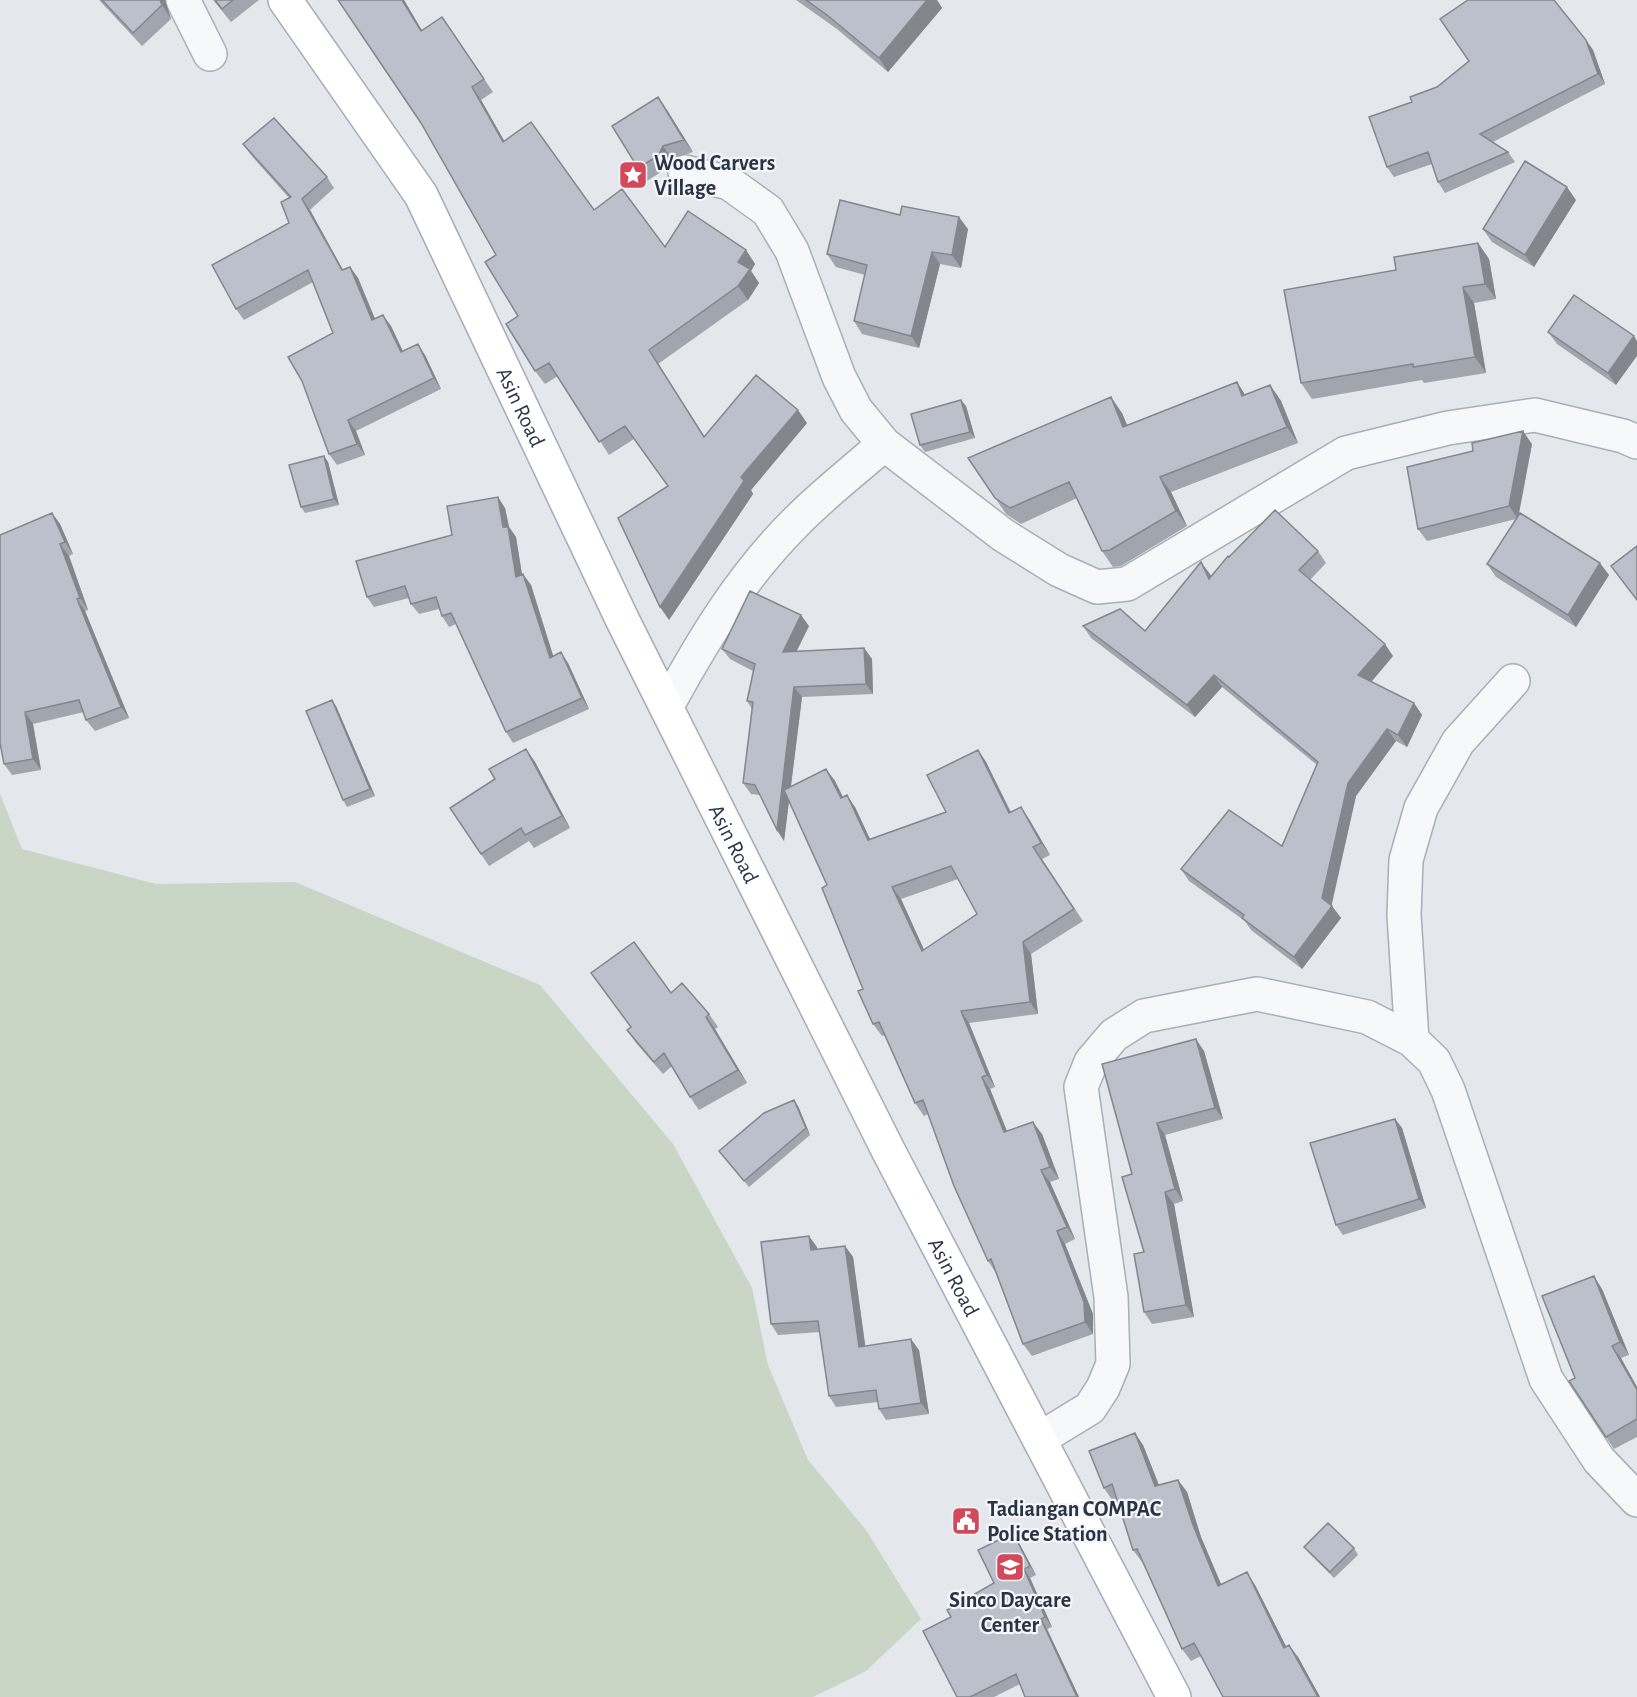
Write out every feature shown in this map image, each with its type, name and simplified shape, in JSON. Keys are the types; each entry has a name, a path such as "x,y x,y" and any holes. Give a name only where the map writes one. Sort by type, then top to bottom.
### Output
{"main road":[{"name":"Asin Road","path":"285,0 421,195 623,621 888,1150 1041,1438 1174,1697"}],"street":[{"path":"183,0 210,54"},
{"path":"685,172 729,183 768,211 792,251 839,377 856,410 884,444 1003,535 1059,570 1096,587 1127,584 1346,453 1448,428 1535,415 1623,436 1637,442"},
{"path":"667,706 730,599 795,522 884,444"},
{"path":"1412,1040 1404,915 1406,860 1421,808 1458,742 1513,681"},
{"path":"1041,1438 1090,1408 1103,1388 1113,1364 1111,1297 1081,1088 1091,1062 1114,1035 1144,1016 1257,994 1367,1017 1412,1040 1434,1061 1448,1090 1546,1379 1599,1460 1637,1500"}],"green space":[{"path":"0,794 22,849 156,884 295,882 540,985 673,1144 752,1288 768,1365 808,1460 866,1530 921,1619 866,1671 813,1697 0,1697"}],"building":[{"path":"102,0 160,0 162,5 133,33"},
{"path":"215,0 233,0 222,9"},
{"path":"338,0 402,0 421,31 442,17 484,79 472,87 503,142 531,122 594,210 622,189 665,247 688,211 746,250 738,262 750,269 738,286 649,350 704,437 756,375 798,410 741,477 744,481 660,607 618,518 668,486 625,426 599,442 549,363 535,371 506,324 518,316 485,262 496,255 421,123"},
{"path":"806,0 927,0 879,58"},
{"path":"1468,0 1554,0 1586,40 1598,74 1480,134 1508,152 1438,182 1428,152 1387,167 1369,117 1412,102 1410,97 1437,87 1469,61 1440,19"},
{"path":"658,97 684,140 663,146 658,156 638,168 612,126"},
{"path":"274,118 327,177 302,199 342,270 350,267 372,320 383,315 401,352 418,344 434,378 348,420 357,444 329,454 302,381 288,357 333,333 308,270 236,309 212,265 289,223 281,202 291,197 243,144"},
{"path":"1525,161 1567,187 1525,255 1483,229"},
{"path":"840,200 900,215 902,206 959,217 952,255 932,252 911,336 854,321 867,265 827,254"},
{"path":"1478,243 1485,284 1463,287 1475,357 1413,367 1413,364 1301,383 1284,290 1396,270 1394,257"},
{"path":"1574,295 1634,336 1608,373 1548,332"},
{"path":"1237,382 1242,396 1270,385 1287,427 1160,477 1176,511 1110,550 1102,551 1069,482 1010,508 995,498 968,458 1111,397 1123,427"},
{"path":"961,400 970,432 920,445 911,414"},
{"path":"1523,431 1509,506 1418,529 1407,467 1473,451 1472,443"},
{"path":"324,456 334,499 301,507 289,465"},
{"path":"498,497 503,527 508,527 516,577 523,574 550,658 561,652 582,698 506,732 451,613 442,616 436,597 411,604 405,586 367,597 356,561 452,535 447,506"},
{"path":"1275,510 1318,551 1299,570 1385,644 1358,675 1414,703 1398,735 1387,729 1348,783 1322,898 1332,906 1294,957 1242,918 1244,915 1181,869 1229,810 1282,846 1318,762 1214,675 1187,705 1083,626 1120,609 1145,631 1201,562 1209,579 1228,556"},
{"path":"52,513 65,542 60,544 80,598 77,599 121,707 86,720 79,700 25,712 33,759 4,764 0,743 0,535"},
{"path":"1520,513 1600,563 1568,615 1487,564"},
{"path":"1637,546 1637,600 1611,566"},
{"path":"750,591 801,615 783,652 864,648 866,684 794,687 777,830 755,785 743,783 753,702 747,701 755,664 722,649"},
{"path":"332,700 370,789 343,800 306,711"},
{"path":"526,749 562,816 525,835 521,828 481,854 450,808 495,779 489,769"},
{"path":"978,750 1009,813 1021,807 1041,843 1033,847 1074,909 1023,942 1030,1002 961,1011 987,1075 982,1077 1004,1132 1033,1122 1050,1167 1041,1170 1067,1227 1057,1231 1084,1302 1085,1322 1023,1344 991,1259 988,1261 954,1186 923,1100 915,1103 879,1022 873,1024 858,991 863,989 822,888 827,885 784,790 826,769 841,798 847,795 868,840 946,812 927,775","holes":["951,866 977,914 922,951 892,887"]},
{"path":"634,942 671,993 682,983 709,1014 706,1017 738,1070 690,1097 664,1053 654,1062 627,1030 631,1027 591,973"},
{"path":"1196,1039 1215,1108 1157,1123 1175,1189 1165,1192 1186,1305 1144,1312 1134,1254 1144,1252 1122,1177 1132,1174 1102,1064"},
{"path":"794,1100 806,1128 744,1181 719,1151 764,1113"},
{"path":"1395,1119 1419,1199 1336,1225 1310,1143"},
{"path":"809,1236 811,1250 845,1246 859,1347 911,1339 921,1403 879,1409 876,1390 829,1396 818,1321 771,1324 761,1242"},
{"path":"1594,1276 1620,1342 1612,1346 1637,1390 1637,1419 1606,1437 1569,1381 1575,1378 1542,1296"},
{"path":"1135,1433 1155,1486 1178,1480 1193,1525 1218,1586 1247,1572 1284,1648 1289,1645 1318,1697 1223,1697 1194,1643 1182,1649 1137,1549 1133,1550 1112,1484 1104,1488 1089,1451"},
{"path":"1328,1523 1354,1548 1330,1572 1304,1547"},
{"path":"1013,1533 1030,1566 1024,1569 1045,1617 1041,1619 1077,1697 1025,1697 1016,1674 970,1697 957,1697 923,1631 951,1617 947,1610 994,1583 978,1550"}],"place":[{"name":"Wood Carvers Village","path":"633,175"},
{"name":"Tadiangan COMPAC Police Station","path":"966,1521"},
{"name":"Sinco Daycare Center","path":"1010,1567"}]}
